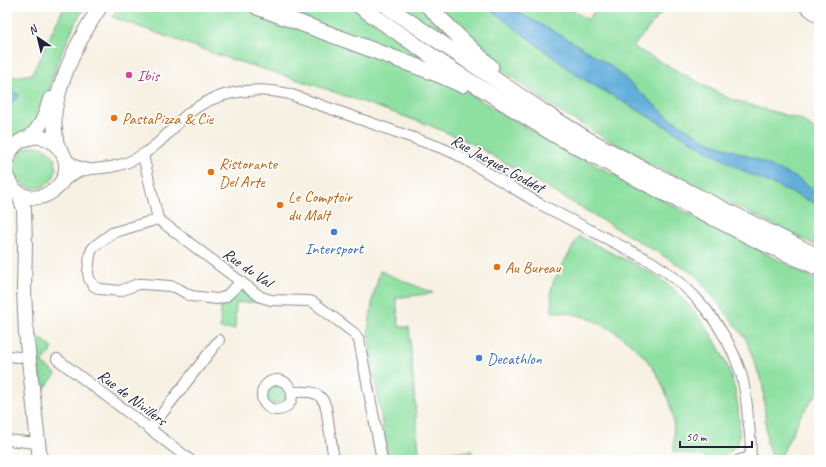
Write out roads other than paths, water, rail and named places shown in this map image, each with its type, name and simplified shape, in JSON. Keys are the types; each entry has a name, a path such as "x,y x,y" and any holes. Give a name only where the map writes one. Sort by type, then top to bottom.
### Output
{"main road":[{"path":"257,7 448,78 515,115 540,126"},
{"path":"361,7 446,66 540,126 651,187 761,242 819,274"},
{"path":"388,7 542,111 587,139 641,168 819,257"},
{"path":"429,7 480,57 542,111"},
{"path":"761,242 819,268"}],"street":[{"path":"29,138 38,128 46,115 58,74 68,48 89,7"},
{"path":"25,246 32,214 48,195 61,184 64,177 66,163 60,151 55,133 54,118 56,104 72,59 100,7"},
{"path":"804,7 819,18"},
{"name":"Rue Jacques Goddet","path":"61,184 78,172 118,165 143,155 158,144 184,117 196,108 224,95 244,90 275,91 293,95 439,147 456,154 536,201 659,266 675,278 702,304 723,334 741,373 747,402 752,459"},
{"path":"9,152 20,141 36,137 49,140 60,151"},
{"name":"Rue Jacques Goddet","path":"60,151 70,162 77,166 93,169"},
{"path":"143,155 158,219 112,233 92,249 88,272 94,286 100,289 120,291 138,284 170,286 178,288 191,296 221,299 229,295 241,282"},
{"path":"7,177 11,185 18,192 24,195 38,197 48,195"},
{"path":"18,192 24,209 24,289 28,356 40,459"},
{"name":"Rue du Val","path":"158,219 257,294 266,299 313,302 358,337 382,460"},
{"path":"150,429 219,340"},
{"path":"7,356 28,356"},
{"name":"Rue de Nivillers","path":"57,359 190,460"},
{"path":"292,392 312,392 320,395 323,399 326,406 334,460"},
{"path":"7,440 38,443"},
{"path":"739,460 743,458 752,459"}],"water":[{"path":"487,7 509,7 573,42 611,66 668,117 705,140 756,159 797,178 819,193 819,205 745,172 578,76"},
{"path":"7,92 13,92 20,95 7,108"}],"place":[{"name":"Ibis","path":"129,75"},
{"name":"PastaPizza & Cie","path":"114,118"},
{"name":"Ristorante Del Arte","path":"211,172"},
{"name":"Le Comptoir du Malt","path":"280,205"},
{"name":"Intersport","path":"334,232"},
{"name":"Au Bureau","path":"497,267"},
{"name":"Decathlon","path":"479,358"}]}
